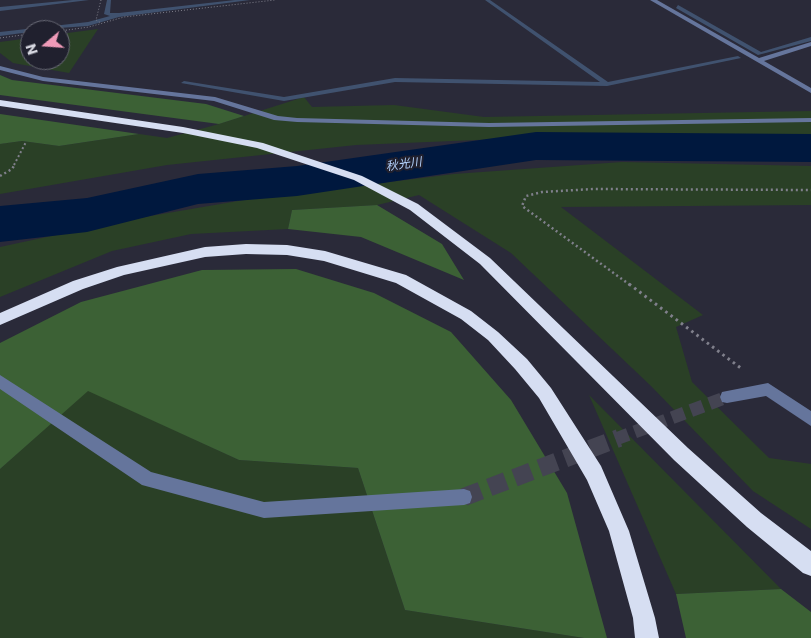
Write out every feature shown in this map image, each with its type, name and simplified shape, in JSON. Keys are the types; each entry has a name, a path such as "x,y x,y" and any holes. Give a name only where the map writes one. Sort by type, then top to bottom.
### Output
{"highway":[{"path":"0,103 183,130 260,145 358,178 414,207 485,261 681,454 754,520 811,565"},
{"path":"0,319 30,304 87,282 155,262 205,252 246,249 287,250 325,256 401,279 466,315 493,336 521,364 545,394 594,473 619,531 644,618 647,638"}],"street":[{"path":"653,0 668,4 758,61 811,91"},
{"path":"758,61 811,44"},
{"path":"0,68 43,79 215,99 277,118 296,120 489,125 811,120"},
{"path":"0,381 148,479 264,510 464,497"},
{"path":"727,397 768,389 811,419"}],"path":[{"path":"101,0 96,20 101,24"},
{"path":"70,29 101,24 124,17 275,0"},
{"path":"0,38 20,35"},
{"path":"0,176 12,169 26,142"},
{"path":"768,389 687,326 522,206 526,196 542,192 593,189 811,190"}],"green space":[{"path":"98,29 69,73 52,70 70,70 70,33"},
{"path":"20,39 20,64 13,63 0,53 0,42"},
{"path":"0,75 12,80 206,104 244,116 219,124 0,95"},
{"path":"304,97 312,107 394,105 484,117 811,111 811,136 597,135 356,145 167,165 0,194 0,144 22,141 59,146 139,134 167,138"},
{"path":"0,114 139,134 59,146 22,141 0,144"},
{"path":"622,162 811,166 811,205 561,207 703,315 676,327 692,382 769,458 811,464 811,529 753,491 651,386 511,253 419,195 377,205 292,210 288,229 191,234 112,251 0,297 0,247 121,221 244,200 454,174"},
{"path":"377,205 442,244 464,280 361,237 288,229 292,210"},
{"path":"296,269 374,293 451,332 511,400 567,493 607,638 584,638 405,610 358,468 239,460 88,391 0,469 0,343 81,302 202,270"},
{"path":"88,390 239,460 358,468 405,610 584,638 0,638 0,469"},
{"path":"589,395 781,589 676,594"},
{"path":"781,589 811,612 811,638 686,638 676,594"}],"waterway":[{"path":"0,9 87,0"},
{"path":"109,0 107,14 119,15"},
{"path":"119,15 248,0"},
{"path":"487,0 607,84"},
{"path":"678,7 760,54 811,39"},
{"path":"70,26 88,24 119,15"},
{"path":"0,34 20,31"},
{"path":"607,84 738,58"},
{"path":"184,83 284,99 395,80 607,84"},
{"name":"秋光川","path":"0,224 87,215 198,189 297,181 536,146 811,148"}],"tunnel":[{"path":"616,439 727,397"},
{"path":"464,497 619,438"}]}
